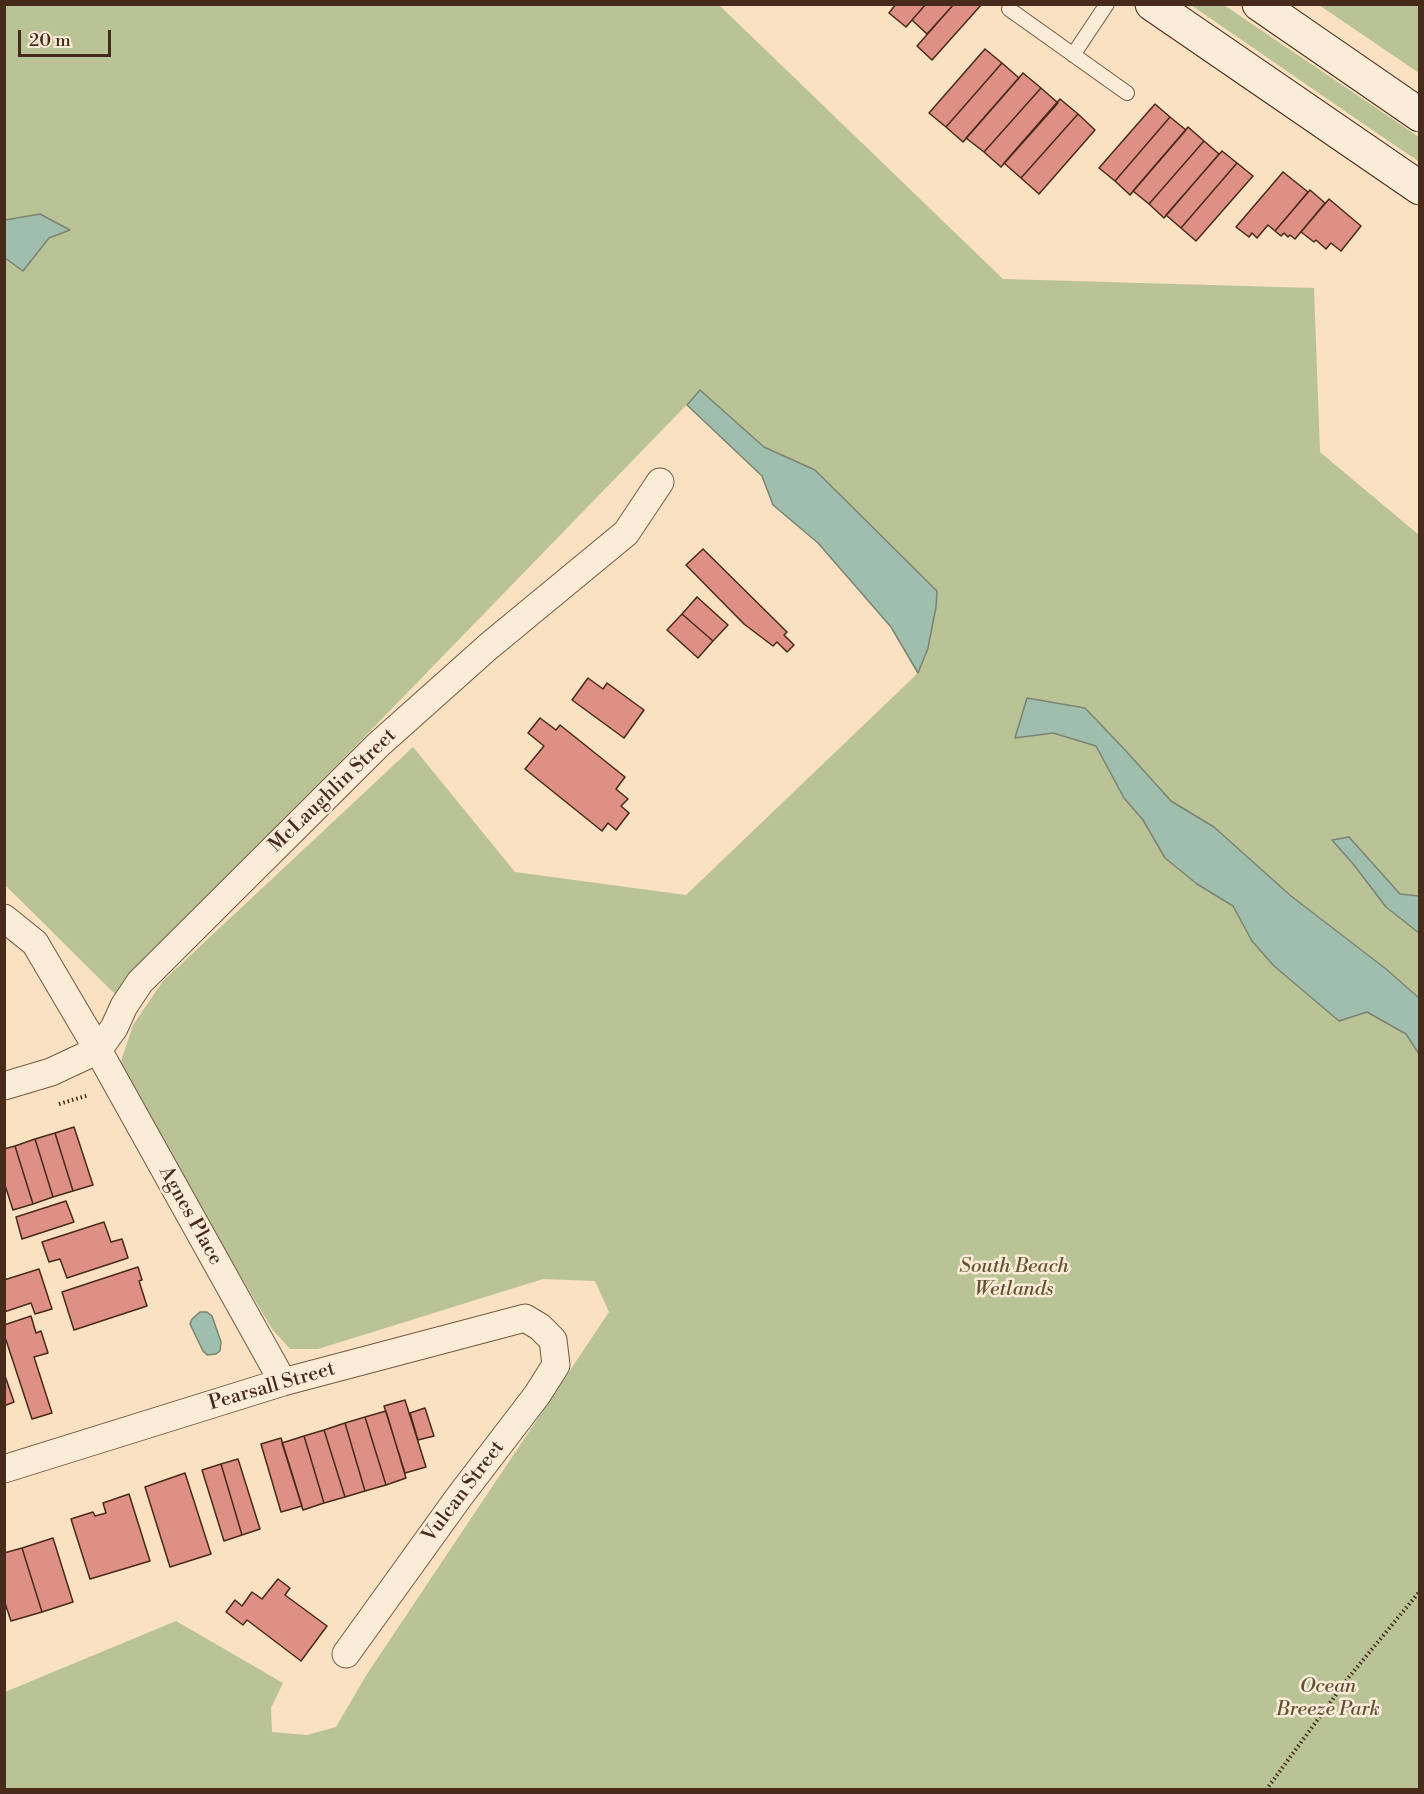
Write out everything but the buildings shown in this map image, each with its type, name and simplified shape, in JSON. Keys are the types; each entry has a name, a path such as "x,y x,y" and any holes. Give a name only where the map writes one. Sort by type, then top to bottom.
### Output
{"main road":[{"path":"1152,4 1419,188"},
{"path":"1259,4 1419,115"}],"street":[{"name":"McLaughlin Street","path":"4,1086 51,1072 98,1050 114,1029 124,1006 140,982 378,745 489,646 626,533 660,482"},
{"name":"Agnes Place","path":"4,918 35,943 98,1050 283,1382"},
{"name":"Pearsall Street","path":"4,1469 283,1382 525,1318 540,1327"},
{"name":"Vulcan Street","path":"346,1654 459,1497 537,1395 556,1365 554,1340 540,1327"}],"lane":[{"path":"1073,55 1107,4"},
{"path":"1009,9 1127,93"}],"path":[{"path":"59,1104 92,1094"},
{"path":"1266,1790 1349,1677 1419,1591"}],"green space":[{"name":"South Beach Wetlands","path":"5,5 719,5 1003,279 1314,288 1320,452 1419,535 1419,896 1400,895 1349,837 1332,840 1386,907 1419,933 1419,998 1386,969 1291,896 1214,827 1171,801 1085,708 1028,698 1016,738 1053,733 1096,746 1124,798 1143,820 1165,858 1197,884 1233,906 1252,941 1274,966 1339,1020 1367,1012 1406,1034 1419,1054 1419,1789 5,1790 5,1692 176,1621 283,1683 271,1708 272,1732 307,1735 336,1727 367,1674 609,1312 595,1281 543,1279 318,1349 290,1349 272,1329 131,1092 121,1061 133,1025 163,981 413,747 515,872 686,895 918,673 928,648 937,591 815,470 764,447 700,391 115,994 5,885"},
{"path":"1191,5 1224,5 1419,137 1418,161 1365,125"},
{"path":"1319,5 1419,5 1419,73"}],"shaded area":[{"path":"40,214 70,230 49,238 23,271 5,258 5,220"},
{"path":"700,390 764,447 815,470 937,591 928,648 918,673 891,627 818,543 773,505 762,476 687,405"},
{"path":"1027,698 1085,708 1171,801 1214,827 1291,896 1386,969 1419,998 1419,1054 1406,1034 1367,1012 1339,1021 1274,966 1252,941 1233,906 1197,884 1165,858 1143,820 1124,798 1096,746 1053,733 1015,738"},
{"path":"1349,837 1400,894 1419,896 1419,933 1386,907 1332,840"},
{"path":"200,1312 207,1312 212,1316 221,1342 220,1351 216,1354 207,1355 203,1351 190,1324"}],"park label":[{"name":"Ocean Breeze Park","path":"1328,1698"}]}
